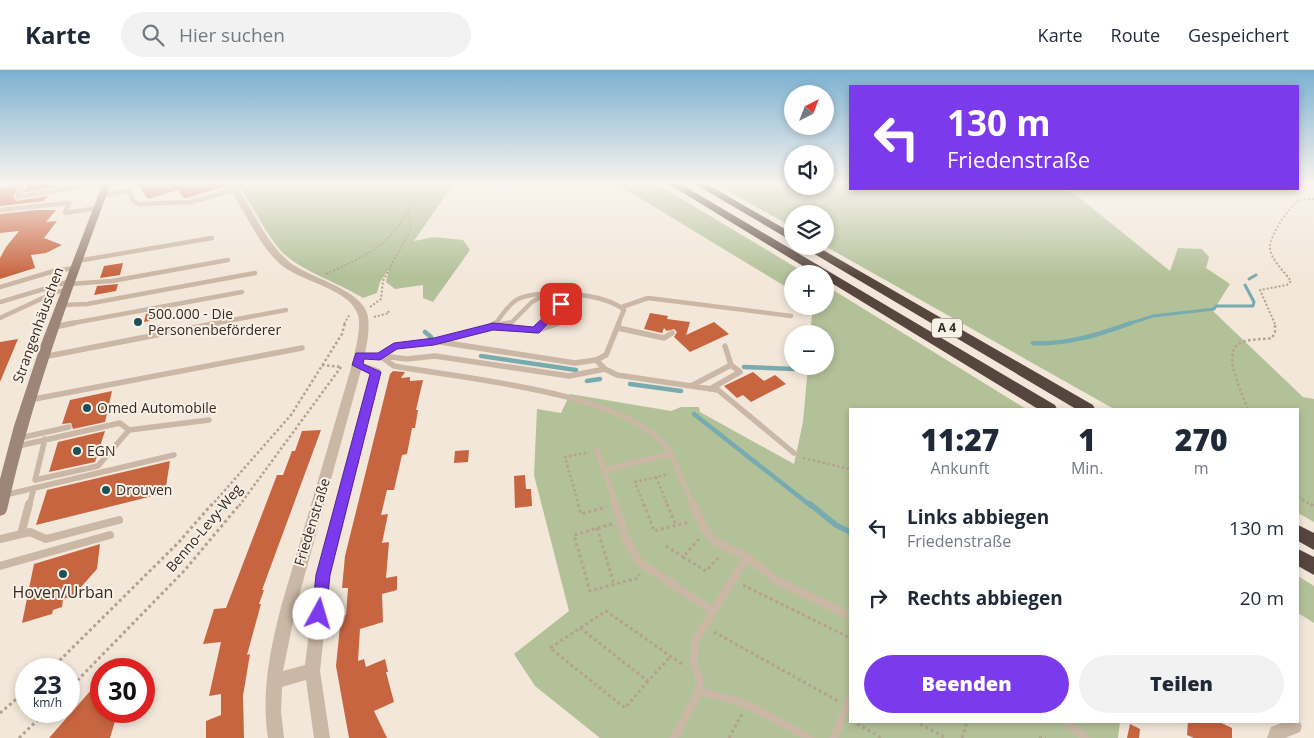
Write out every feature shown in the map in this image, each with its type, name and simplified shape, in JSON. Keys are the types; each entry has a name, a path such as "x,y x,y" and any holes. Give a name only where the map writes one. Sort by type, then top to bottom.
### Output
{"highway":[{"name":"A 4","path":"724,214 810,265"},
{"path":"751,214 784,233"},
{"name":"A 4","path":"823,255 1086,408"},
{"name":"A 4","path":"834,279 1048,408"},
{"path":"1299,533 1314,542"},
{"path":"1299,558 1314,567"}],"street":[{"name":"Strangenhäuschen","path":"0,510 14,443 27,400 96,214"},
{"path":"250,214 275,253 291,269 350,297 362,315"},
{"name":"Friedenstraße","path":"276,738 273,706 274,681 282,633 295,578 359,360 362,315"},
{"name":"Friedenstraße","path":"322,738 312,671 323,575 376,372 359,360"},
{"path":"274,681 312,671"},
{"path":"1275,738 1277,733 1294,726"}],"lane":[{"path":"0,287 76,265 212,238"},
{"path":"0,302 69,285 112,281 228,260"},
{"path":"62,305 87,304 255,273"},
{"path":"0,318 69,285"},
{"path":"54,327 242,292"},
{"path":"380,356 394,346 434,341 511,323 532,302 549,292"},
{"path":"434,341 575,363 596,360 606,355 624,315 622,307 610,301 549,292 518,298 493,326"},
{"path":"493,326 536,331 557,326 575,308 580,296"},
{"path":"536,331 561,304 580,296"},
{"path":"622,307 641,299 656,298 791,316"},
{"path":"43,357 286,310"},
{"path":"618,328 664,338 672,333"},
{"path":"710,389 740,372 732,365 725,346"},
{"path":"27,400 302,348"},
{"path":"359,360 380,356 407,359 435,356 569,376 604,369"},
{"path":"380,356 394,366 581,400 618,414 649,431 661,440 670,454 705,532 723,547 747,557 776,580 849,616"},
{"path":"596,360 604,369 617,375 718,390 735,402 780,444 794,453"},
{"path":"691,386 732,365"},
{"path":"45,439 35,480 98,466 129,430 209,420"},
{"path":"14,443 45,439 120,423 129,430"},
{"path":"14,443 68,427"},
{"path":"597,450 627,541 639,562 713,611"},
{"path":"604,470 670,454"},
{"path":"3,496 174,455"},
{"path":"21,534 34,488"},
{"path":"0,539 30,532 46,539 119,520"},
{"path":"0,566 110,535"},
{"path":"674,738 699,691 700,678 694,664 695,641 747,557"},
{"path":"699,691 733,698 809,738"},
{"path":"834,738 849,702"},
{"path":"1067,723 1085,738"}],"path":[{"path":"316,280 374,251 394,233 405,214"},
{"path":"362,315 378,304 381,299 383,281 396,260 403,240 410,230 408,214"},
{"path":"1248,408 1230,362 1231,352 1239,344 1272,338 1276,332 1276,322 1261,297 1260,290 1269,287 1287,286 1291,281 1269,246 1272,237 1287,214"},
{"path":"63,658 178,543 291,415 342,334 346,318 389,313"},
{"name":"Benno-Levy-Weg","path":"80,678 184,572 242,502 341,367 322,365"},
{"path":"597,450 565,457 582,514 615,505"},
{"path":"794,453 812,461 849,469"},
{"path":"678,472 635,482 654,531 699,519"},
{"path":"656,477 676,525"},
{"path":"1299,498 1314,506"},
{"path":"621,521 574,535 590,591 638,578 639,562"},
{"path":"597,528 614,584"},
{"path":"683,557 705,532"},
{"path":"666,546 706,572 722,553 723,547"},
{"path":"733,579 849,637"},
{"path":"669,658 625,708 550,648 606,611 682,666 694,664"},
{"path":"704,626 849,702"},
{"path":"580,628 648,682"},
{"path":"0,714 15,701"},
{"path":"729,738 747,704"},
{"path":"18,738 34,723"},
{"path":"856,723 882,738"},
{"path":"919,723 946,738"},
{"path":"962,738 966,723"},
{"path":"1039,738 1046,738"}],"green space":[{"path":"257,214 433,214 414,241 434,237 463,240 470,250 433,302 423,298 423,285 395,289 386,282 389,269 380,282 377,293 363,298 299,265 282,252"},
{"path":"666,214 707,214 792,265 784,265 784,286"},
{"path":"769,214 784,214 784,222"},
{"path":"834,214 1100,214 1170,271 1178,248 1202,249 1209,257 1206,268 1230,284 1213,311 1303,397 1314,399 1314,522 1299,514 1299,408 1112,408 834,251"},
{"path":"834,291 1024,408 849,408 849,723 1120,723 1118,738 600,738 535,686 514,654 569,611 534,475 537,409 561,413 570,394 671,411 681,407 699,407 700,412 794,464 803,422 807,375 834,375 834,325 811,325 812,315 834,315"},
{"path":"1299,577 1314,586 1314,623 1299,614"}],"building":[{"path":"0,214 53,214 46,222 57,221 44,238 62,245 46,253 31,255 35,268 0,279 0,258 19,231 0,233"},
{"path":"123,263 120,275 100,278 104,266"},
{"path":"118,284 116,291 94,295 97,286"},
{"path":"167,310 165,318 144,322 146,314"},
{"path":"650,313 668,316 667,319 690,322 686,335 714,322 729,334 690,352 674,337 677,332 674,329 667,331 664,328 662,333 644,329"},
{"path":"18,339 0,382 0,342"},
{"path":"393,371 405,372 401,378 410,377 410,381 423,380 416,410 418,410 415,428 412,428 407,454 402,455 394,490 387,490 381,515 388,514 382,543 389,542 386,578 397,576 397,590 382,594 383,622 360,629 358,661 364,659 366,667 385,659 388,672 386,672 394,702 374,711 387,738 349,738 336,666 341,616 346,615 348,588 342,588 345,556 390,374"},
{"path":"753,372 764,381 775,375 786,384 751,402 743,395 737,398 724,386"},
{"name":"Omed Automobile","path":"112,391 105,422 73,429 71,423 62,424 70,400"},
{"path":"321,430 262,590 264,590 259,604 261,604 247,655 250,654 243,696 244,738 206,738 206,721 221,715 221,694 209,696 221,642 203,644 214,609 226,608 277,475 283,475 292,451 295,451 302,431"},
{"name":"EGN","path":"105,431 95,462 49,472 58,442"},
{"path":"469,450 468,462 454,463 455,451"},
{"name":"Drouven","path":"170,461 165,493 36,525 47,490"},
{"path":"525,475 526,489 531,489 532,506 515,508 514,476"},
{"name":"Hoven/Urban","path":"100,544 97,569 73,596 63,599 62,607 53,610 52,614 22,623 34,564"},
{"path":"90,691 90,723 114,723 110,738 49,738 62,723 80,723 80,703"},
{"path":"1188,723 1221,723 1232,728 1232,738 1194,738 1187,735"},
{"path":"1130,724 1140,729 1139,738 1127,738"}],"waterway":[{"path":"1249,279 1256,275"},
{"path":"1128,324 1153,316 1214,309 1216,306 1253,306 1254,302 1245,285"},
{"path":"1033,343 1071,340 1095,335 1128,324"},
{"path":"425,332 431,337"},
{"path":"481,356 576,370"},
{"path":"744,367 784,369"},
{"path":"587,381 600,379"},
{"path":"630,384 681,391"},
{"path":"694,414 811,506"},
{"path":"810,504 836,525 849,532"}],"place":[{"name":"500.000 - Die Personenbeförderer","path":"138,322"},
{"name":"Omed Automobile","path":"87,408"},
{"name":"EGN","path":"77,451"},
{"name":"Drouven","path":"106,490"},
{"name":"Hoven/Urban","path":"63,574"}],"route":[{"path":"319,614 323,575 376,372 358,365 360,356 380,356 394,346 434,341 493,326 527,332 536,331 561,304"}]}
